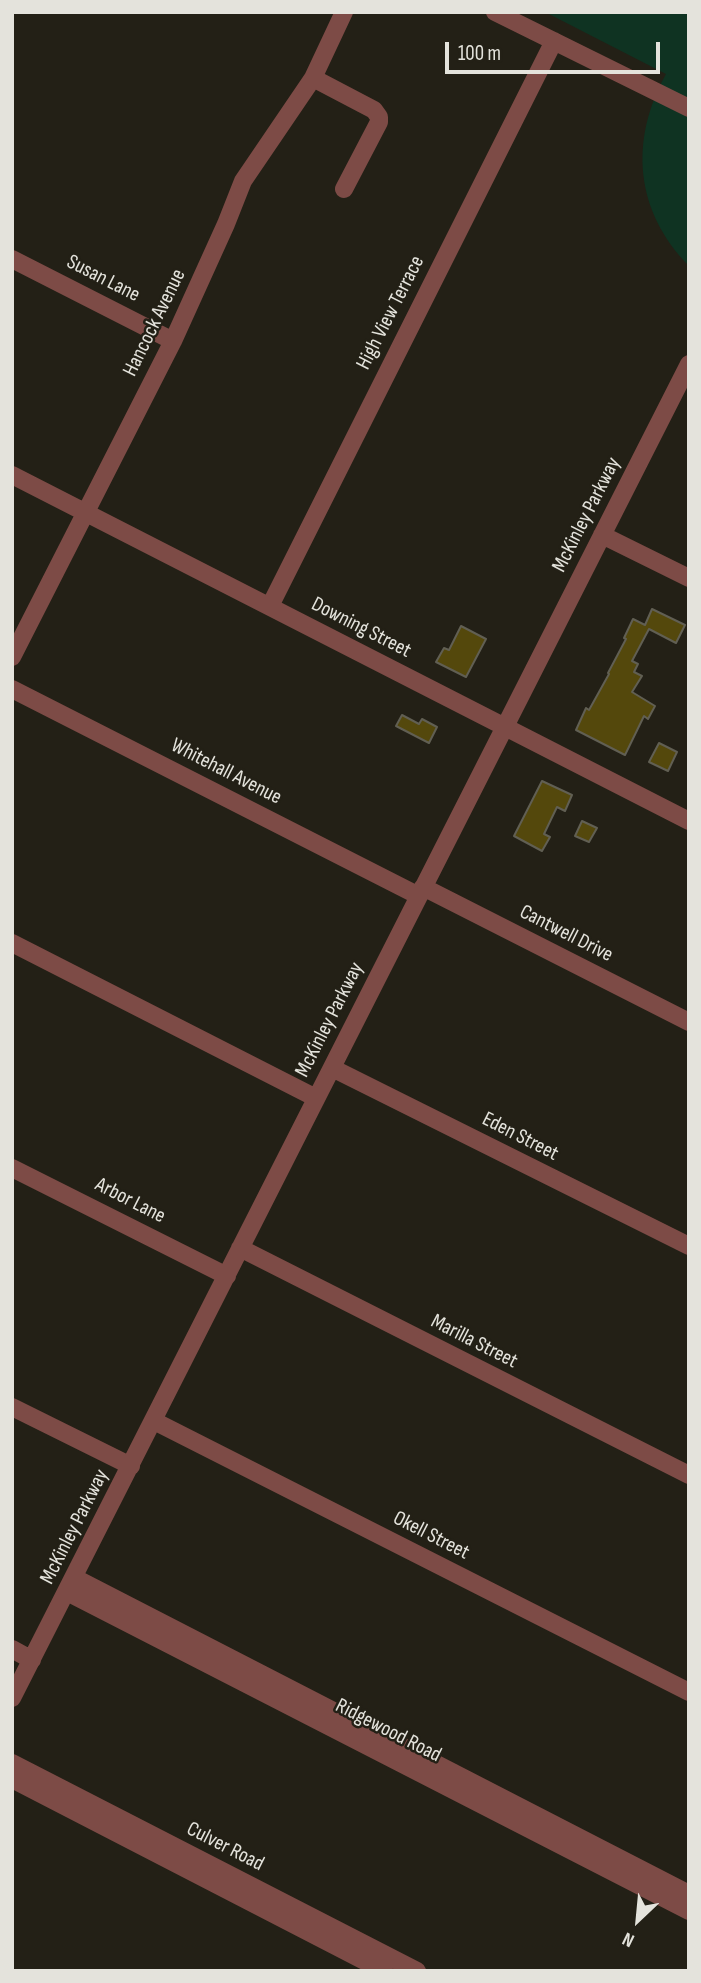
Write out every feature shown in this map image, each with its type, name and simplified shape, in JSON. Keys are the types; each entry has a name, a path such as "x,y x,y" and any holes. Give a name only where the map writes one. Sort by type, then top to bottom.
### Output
{"street":[{"name":"Hancock Avenue","path":"12,657 173,341 243,181 313,78 344,12"},
{"path":"495,12 689,108"},
{"name":"High View Terrace","path":"270,606 554,41"},
{"path":"313,78 374,110 379,117 379,122 344,189"},
{"name":"Susan Lane","path":"12,259 173,341"},
{"name":"McKinley Parkway","path":"12,1698 689,364"},
{"name":"Downing Street","path":"12,475 689,821"},
{"path":"602,535 689,578"},
{"name":"Whitehall Avenue","path":"12,689 421,891"},
{"name":"Cantwell Drive","path":"421,891 689,1022"},
{"path":"12,943 316,1098"},
{"name":"Eden Street","path":"332,1068 689,1246"},
{"name":"Arbor Lane","path":"12,1168 226,1276"},
{"name":"Marilla Street","path":"240,1248 689,1475"},
{"path":"12,1407 131,1466"},
{"name":"Okell Street","path":"153,1421 689,1692"},
{"name":"Ridgewood Road","path":"71,1585 664,1890 689,1911"},
{"path":"12,1649 32,1660"},
{"name":"Culver Road","path":"12,1763 417,1971"},
{"name":"Culver Road","path":"12,1779 384,1971"},
{"name":"Ridgewood Road","path":"664,1890 689,1894"}],"green space":[{"path":"545,12 689,12 689,266 671,245 657,222 643,175 646,125 666,74"}],"building":[{"path":"652,609 685,625 676,643 649,629 632,661 638,664 634,672 642,676 632,692 655,706 648,719 644,716 625,755 576,730 586,708 589,710 609,674 633,619 645,625"},
{"path":"461,626 486,639 466,677 436,662 444,648 449,650"},
{"path":"402,715 419,724 422,719 437,727 429,743 396,726"},
{"path":"659,743 677,752 668,771 649,762"},
{"path":"542,781 572,795 565,811 557,807 544,834 550,837 542,851 514,836"},
{"path":"582,821 597,828 589,842 575,836"}]}
